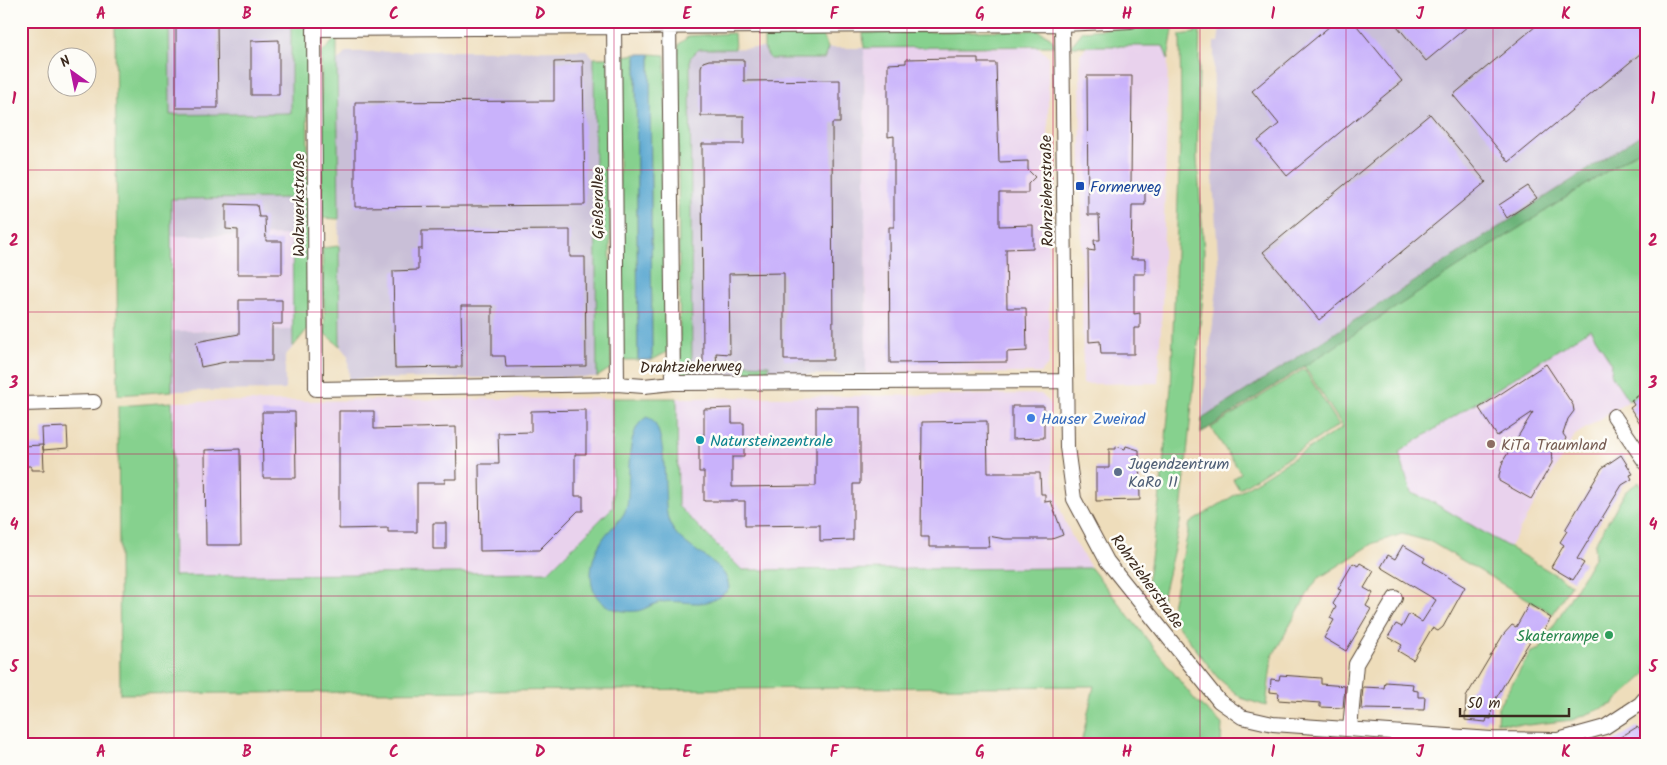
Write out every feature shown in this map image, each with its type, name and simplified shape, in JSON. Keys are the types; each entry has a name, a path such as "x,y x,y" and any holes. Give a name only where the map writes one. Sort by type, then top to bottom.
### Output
{"street":[{"path":"314,25 1062,24 1131,21"},
{"name":"Gießerallee","path":"614,24 617,384"},
{"path":"669,24 673,383"},
{"name":"Rohrzieherstraße","path":"1062,24 1067,447 1074,499 1107,561 1205,686 1225,706 1247,719 1273,724 1510,742 1558,740 1605,727 1640,704 1646,697"},
{"name":"Walzwerkstraße","path":"314,25 316,389"},
{"name":"Drahtzieherweg","path":"316,389 617,384 644,386 673,383 1066,381"},
{"path":"21,404 94,402"},
{"path":"1614,416 1646,463"},
{"path":"1350,729 1356,664 1395,598"}],"shaded area":[{"path":"169,21 291,21 291,113 170,115"},
{"path":"1221,21 1646,21 1646,132 1202,419 1219,270 1213,181 1214,42 1218,42"},
{"path":"1088,46 1163,46 1168,59 1162,308 1158,383 1083,384 1080,54"},
{"path":"1038,47 1048,56 1049,364 1040,373 866,374 864,48"},
{"path":"764,48 770,59 824,59 828,48 864,48 866,374 768,375 770,372 745,373 749,376 692,376 690,58 699,49"},
{"path":"586,50 594,58 597,377 349,379 348,356 340,346 337,62 346,52"},
{"path":"292,198 293,235 171,236 170,199"},
{"path":"293,235 293,330 172,331 171,236"},
{"name":"KiTa Traumland","path":"1590,328 1612,364 1611,374 1629,401 1575,435 1509,548 1429,500 1411,493 1399,452"},
{"path":"293,330 293,347 285,356 285,390 172,391 172,331"},
{"path":"1041,394 1050,403 1052,473 1061,512 1072,537 1091,568 742,570 678,506 677,398"},
{"path":"612,398 613,507 548,572 174,576 172,402"}],"green space":[{"path":"115,21 169,21 170,115 291,113 291,21 307,21 309,327 293,347 292,198 171,199 172,391 118,395"},
{"path":"1161,21 1172,21 1174,24 1168,59 1163,46 1071,46 1083,31 1138,26"},
{"path":"1194,21 1200,21 1197,158 1204,251 1203,295 1180,523 1161,604 1147,586 1159,503 1171,388 1181,116 1180,35 1195,33"},
{"path":"1038,30 1050,37 1056,46 864,48 863,33"},
{"path":"734,33 735,49 699,49 690,58 692,376 684,376 680,371 677,56 679,44 689,36"},
{"path":"764,33 822,33 828,48 824,59 770,59 764,48"},
{"path":"337,37 339,219 322,218 321,54"},
{"path":"636,54 638,360 621,360 618,57"},
{"path":"650,54 665,55 669,351 652,360"},
{"path":"594,58 609,58 611,368 597,377"},
{"path":"1646,132 1646,146 1201,433 1202,419"},
{"path":"1646,146 1646,390 1629,401 1611,374 1612,364 1590,329 1399,452 1411,493 1429,500 1571,584 1553,614 1431,542 1402,534 1374,543 1319,578 1312,586 1272,657 1266,706 1241,698 1218,678 1170,615 1190,523 1343,427 1304,366"},
{"path":"339,246 340,346 325,334 322,248"},
{"path":"745,364 769,365 768,375 749,376 745,373"},
{"path":"1304,369 1339,425 1239,489 1233,479 1241,473 1211,428"},
{"path":"612,398 677,398 678,506 742,570 1091,568 1195,700 1222,724 1221,744 1081,744 1094,686 120,694 118,406 172,402 174,576 548,572 613,507"},
{"path":"1639,482 1646,493 1646,674 1613,704 1572,720 1528,725 1497,722 1498,707 1531,652 1540,649 1595,556 1594,545 1626,491"}],"water":[{"path":"636,54 650,54 652,360 638,360"},
{"path":"647,417 654,423 659,433 664,463 666,509 673,530 682,540 721,570 727,578 729,589 721,596 705,602 662,602 640,610 623,611 610,608 600,600 593,589 591,574 596,550 626,510 631,444 639,423"}],"building":[{"path":"176,21 217,21 218,108 176,108"},
{"path":"1336,21 1353,21 1402,81 1287,176 1258,141 1279,124 1252,91"},
{"path":"1393,21 1474,21 1426,61"},
{"path":"1542,21 1646,21 1646,49 1509,162 1453,95"},
{"path":"279,40 279,95 251,95 251,41"},
{"path":"978,58 978,63 996,63 999,162 1028,161 1028,170 1035,177 1028,184 1028,193 999,193 999,226 1033,225 1033,248 1006,249 1007,308 1026,308 1027,351 1007,352 1007,362 890,363 889,227 894,227 894,136 888,137 888,64 906,63 906,59"},
{"path":"709,60 744,60 744,81 840,80 840,123 832,123 833,360 784,360 784,273 729,274 730,354 716,353 717,365 703,365 702,144 744,144 744,116 701,116 701,67 703,62"},
{"path":"583,61 585,205 355,207 355,102 554,101 554,62"},
{"path":"1087,76 1132,76 1131,185 1145,185 1145,205 1132,205 1131,259 1145,259 1145,274 1134,274 1134,314 1140,313 1140,328 1134,328 1134,354 1101,354 1100,341 1089,342 1088,250 1095,251 1094,240 1100,240 1099,215 1088,215"},
{"path":"1430,114 1486,182 1319,320 1263,252"},
{"path":"1528,186 1537,198 1507,218 1499,205"},
{"path":"226,204 257,205 259,217 265,217 266,241 282,241 282,274 238,274 238,230 226,229"},
{"path":"570,230 570,257 585,257 586,366 506,367 505,356 492,356 492,306 461,306 462,367 395,368 393,271 418,270 418,249 422,249 422,231"},
{"path":"239,300 282,300 282,324 272,324 272,361 230,361 201,367 196,342 239,334"},
{"path":"1546,364 1573,405 1574,411 1568,419 1563,434 1566,438 1564,443 1560,448 1551,446 1552,463 1531,499 1499,481 1499,475 1503,461 1533,412 1497,436 1479,408"},
{"path":"1646,391 1646,432 1630,408 1634,405 1631,400"},
{"path":"1012,406 1044,406 1044,438 1012,439"},
{"path":"816,407 860,407 860,484 853,484 853,540 820,541 820,525 745,526 745,501 704,501 704,472 699,472 699,435 704,435 704,409 732,408 732,423 744,423 744,457 732,457 732,487 816,486"},
{"path":"586,410 586,454 575,454 575,496 583,496 583,511 578,511 539,550 480,551 479,464 499,464 498,433 531,432 531,411"},
{"path":"339,411 374,411 374,429 456,427 457,479 445,479 445,483 417,483 417,532 388,532 388,528 339,529"},
{"path":"262,412 295,412 296,478 263,478"},
{"path":"987,421 988,473 1040,473 1041,494 1045,494 1045,502 1051,501 1063,535 1052,539 1005,539 988,536 989,547 929,547 929,537 921,537 922,422"},
{"path":"67,427 68,448 43,450 42,428"},
{"path":"43,445 44,470 31,470 31,466 21,466 21,446"},
{"path":"1116,446 1125,449 1126,446 1139,450 1140,500 1096,501 1096,468 1109,468 1109,449 1116,449"},
{"path":"240,449 241,545 206,545 205,450"},
{"path":"1621,455 1633,474 1630,475 1632,479 1622,485 1577,559 1584,563 1573,580 1551,567 1564,545 1560,542 1567,531 1565,530 1602,468"},
{"path":"433,523 446,523 446,549 433,549"},
{"path":"1403,545 1425,558 1423,562 1465,587 1443,627 1438,631 1432,628 1413,660 1398,651 1402,645 1388,637 1396,624 1402,627 1409,614 1422,622 1436,600 1381,567 1388,555 1395,559"},
{"path":"1353,563 1358,566 1360,563 1374,571 1364,588 1373,593 1366,606 1371,609 1346,651 1324,638 1334,620 1330,618 1336,607 1333,604 1341,590 1338,589"},
{"path":"1529,604 1551,618 1540,636 1535,633 1519,659 1492,705 1491,719 1487,718 1486,722 1465,720 1466,697 1503,635 1512,625 1516,627"},
{"path":"1280,675 1321,678 1321,684 1345,686 1343,708 1320,707 1320,703 1278,700 1279,693 1270,692 1271,679 1279,680"},
{"path":"1385,682 1413,684 1412,690 1418,691 1418,697 1425,697 1424,710 1361,709 1363,687 1384,688"},
{"path":"1637,727 1646,735 1646,744 1609,744"}],"place":[{"name":"Formerweg","path":"1080,186"},
{"name":"Hauser Zweirad","path":"1031,418"},
{"name":"Natursteinzentrale","path":"700,440"},
{"name":"KiTa Traumland","path":"1491,444"},
{"name":"Jugendzentrum KaRo 11","path":"1118,472"},
{"name":"Skaterrampe","path":"1609,635"}]}
